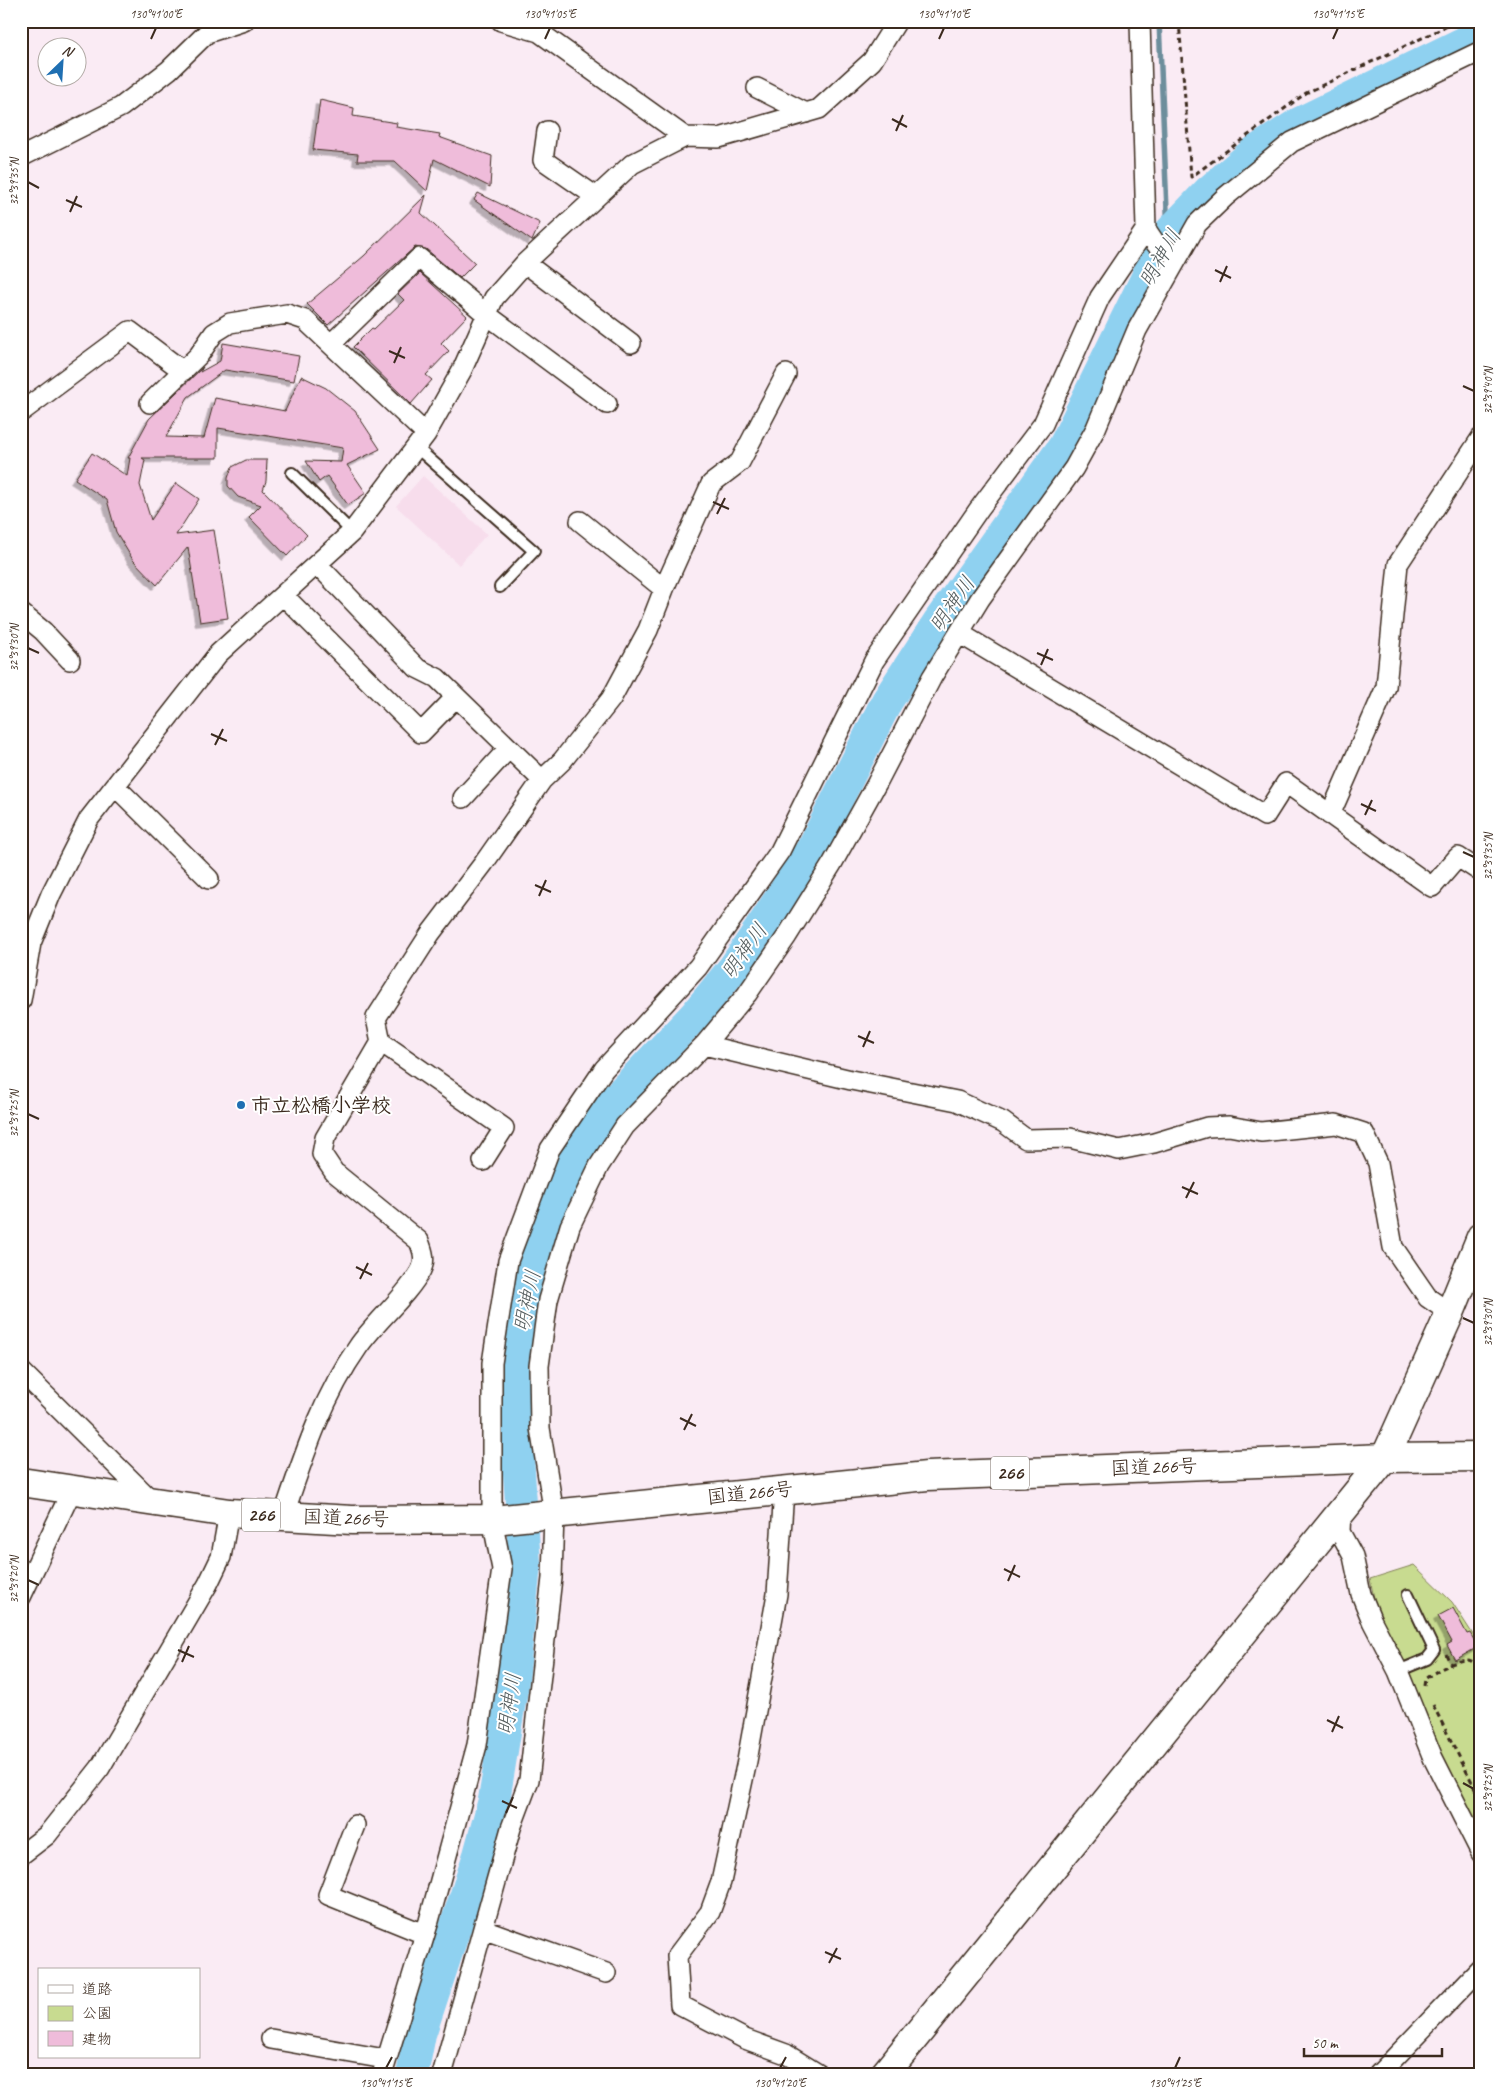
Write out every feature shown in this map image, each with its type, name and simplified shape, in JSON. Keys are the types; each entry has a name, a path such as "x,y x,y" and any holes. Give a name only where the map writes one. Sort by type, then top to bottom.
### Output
{"main road":[{"path":"884,2075 1341,1508 1384,1458 1450,1313 1481,1238"},
{"name":"国道266号","path":"21,1482 229,1513 352,1520 497,1519 927,1476 1384,1458 1481,1457"}],"street":[{"path":"21,157 121,107 169,70 207,33 244,21"},
{"path":"501,21 541,26 685,137"},
{"path":"21,1000 26,941 89,819 218,654 352,532 422,441 462,370 494,298 525,263 595,196 632,164 685,137 719,138 819,109 872,61 896,21"},
{"path":"442,2075 511,1828 529,1780 552,1578 540,1428 539,1366 548,1300 570,1226 599,1166 625,1126 704,1045 747,994 832,864 877,784 932,677 959,633 980,599 1074,468 1096,428 1137,330 1162,245 1140,21"},
{"path":"271,2039 384,2067 424,1934 477,1744 502,1570 497,1519 492,1363 508,1260 550,1149 604,1069 698,967 780,851 874,661 1043,424 1100,297 1162,245 1197,224 1225,197 1292,142 1481,51"},
{"path":"757,88 806,113"},
{"path":"547,131 543,160 595,196"},
{"path":"331,344 419,258 486,314 607,404"},
{"path":"525,263 631,343"},
{"path":"150,403 199,355 214,333 230,324 260,317 287,314 305,320 331,344 422,441"},
{"path":"21,412 130,330 183,371"},
{"path":"283,1516 301,1462 327,1401 358,1347 421,1269 424,1252 418,1242 334,1172 322,1154 325,1138 381,1042 376,1018 394,986 542,780 562,762 610,699 648,630 664,589 711,484 740,462 786,374"},
{"path":"1330,815 1386,687 1398,564 1481,438"},
{"path":"580,521 664,589"},
{"path":"317,564 417,668 437,678 542,780"},
{"path":"283,595 421,732 456,697"},
{"path":"21,613 43,631 70,660"},
{"path":"959,633 1265,816 1286,783 1432,887 1458,856 1481,872"},
{"path":"463,798 509,748"},
{"path":"115,786 209,880"},
{"path":"381,1042 504,1128 483,1161"},
{"path":"704,1045 851,1080 957,1101 1002,1122 1026,1139 1070,1138 1119,1150 1154,1143 1207,1127 1229,1126 1261,1132 1336,1124 1364,1133 1378,1163 1393,1247 1428,1298 1450,1313"},
{"path":"21,1371 153,1502"},
{"path":"21,1597 27,1573 72,1490"},
{"path":"784,1490 777,1594 747,1761 721,1882 710,1912 677,1956 680,2005 745,2039 786,2054 820,2075"},
{"path":"1341,1508 1340,1532 1353,1556 1362,1594 1372,1621 1398,1671 1433,1758 1481,1853"},
{"path":"21,1855 48,1834 100,1768 208,1584 221,1557 229,1513"},
{"path":"355,1825 328,1895 424,1934"},
{"path":"483,1929 606,1973"},
{"path":"1378,2075 1481,1968"}],"lane":[{"path":"422,441 534,551 500,587"},
{"path":"292,473 352,532"},
{"path":"1398,1671 1427,1659 1434,1650 1408,1595"}],"path":[{"path":"1179,21 1191,177 1306,93 1458,21"},
{"path":"1428,1695 1424,1686 1425,1680 1464,1660 1470,1660 1475,1664 1481,1674"},
{"path":"1433,1704 1481,1800"}],"shaded area":[{"path":"423,476 487,534 459,565 396,506"}],"green space":[{"path":"1414,1565 1452,1602 1481,1647 1481,1831 1430,1733 1378,1617 1370,1579"}],"building":[{"path":"320,100 354,108 353,116 397,123 396,127 440,134 439,137 492,156 490,187 434,159 427,191 395,161 357,161 358,154 313,150"},
{"path":"478,193 540,223 532,241 474,200"},
{"path":"426,195 421,213 475,263 460,278 426,249 415,247 328,325 307,304 364,256"},
{"path":"420,273 467,316 441,343 449,351 426,375 432,380 411,404 353,347 404,300 398,294"},
{"path":"223,343 299,356 294,381 225,370 188,397 166,437 204,438 215,398 285,411 301,376 326,388 355,411 380,449 347,465 366,493 348,505 327,476 319,482 306,461 341,462 343,448 218,428 218,458 142,458 145,460 140,485 151,520 176,483 199,499 176,535 214,530 228,618 200,622 188,547 157,585 133,560 116,532 107,500 75,479 92,453 127,476 130,458 128,458 149,419 203,367 200,372 220,361"},
{"path":"246,460 267,460 266,481 263,490 307,535 287,556 249,517 261,505 238,497 228,486 228,478 232,467"},
{"path":"1453,1608 1467,1634 1470,1633 1478,1647 1455,1660 1447,1645 1452,1642 1438,1616"}],"waterway":[{"path":"1159,21 1168,234"},
{"name":"明神川","path":"412,2075 420,2034 479,1855 494,1800 512,1689 525,1565 515,1411 518,1342 527,1293 539,1248 573,1162 594,1126 617,1097 694,1016 734,967 813,847 887,701 939,621 1064,446 1168,234 1209,191 1253,153 1301,122 1481,34"}],"place":[{"name":"市立松橋小学校","path":"241,1105"}]}
